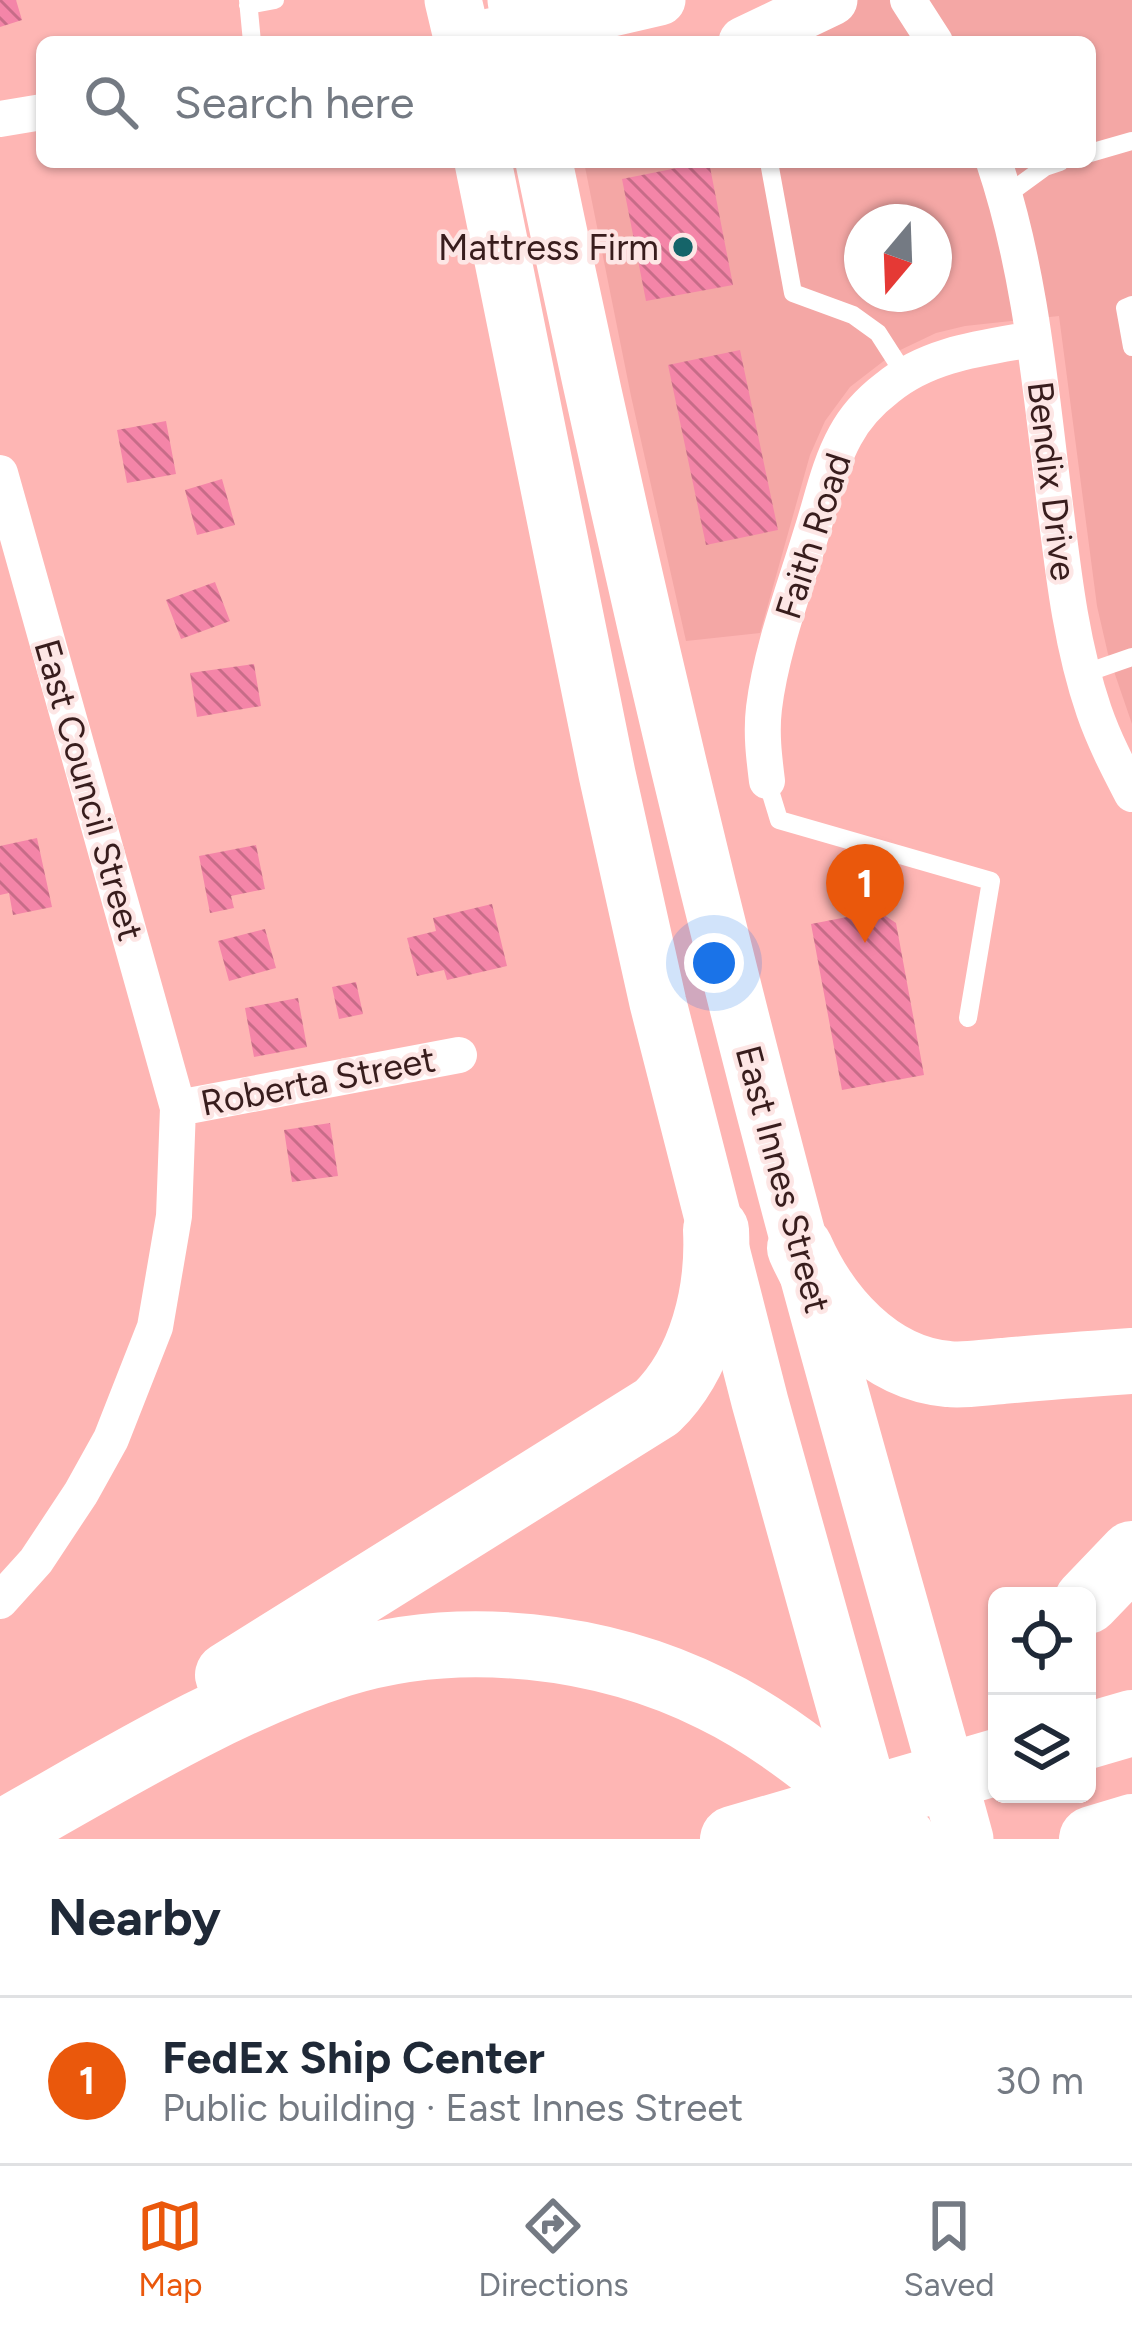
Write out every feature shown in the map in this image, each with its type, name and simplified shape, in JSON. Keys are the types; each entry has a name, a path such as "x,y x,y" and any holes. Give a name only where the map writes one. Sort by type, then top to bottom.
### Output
{"highway":[{"path":"0,1820 657,1407 682,1378 699,1342 714,1277 716,1230"},
{"path":"800,1247 819,1287 852,1327 892,1355 924,1369 958,1374 1132,1361"},
{"path":"1096,1592 1132,1554"},
{"path":"0,1834 187,1732 293,1681 375,1655 461,1646 548,1649 634,1668 689,1688 931,1808"},
{"path":"1096,1733 1132,1723"},
{"path":"734,1839 931,1808"},
{"path":"1092,1839 1132,1827"}],"main road":[{"path":"453,0 462,36"},
{"path":"511,29 660,0"},
{"path":"757,36 832,0"},
{"path":"483,168 607,774 716,1230 931,1808"},
{"name":"East Innes Street","path":"545,168 675,755 883,1551 931,1808"}],"street":[{"path":"908,0 931,36"},
{"path":"0,119 36,113"},
{"name":"Bendix Drive","path":"1000,179 1022,267 1063,572 1083,674 1120,744 1132,794"},
{"name":"Faith Road","path":"767,781 762,737 767,691 840,446 860,413 905,375 947,356 1033,340"},
{"name":"East Council Street","path":"0,473 178,1108 174,1216 155,1327 110,1438 81,1493 36,1562 0,1601"},
{"name":"Roberta Street","path":"178,1108 459,1054"}],"lane":[{"path":"251,36 248,2 275,0"},
{"path":"1096,151 1132,141"},
{"path":"770,168 793,293 853,315 878,333 905,375"},
{"path":"1000,179 1038,168"},
{"path":"1132,305 1125,308 1132,347"},
{"path":"1083,674 1132,657"},
{"path":"767,781 779,820 991,880 968,1018"}],"shaded area":[{"path":"849,0 1132,0 1132,724 1097,606 1059,316 936,333 894,353 850,387 825,421 810,455 760,633 686,641 585,168 1096,168 1096,36 786,36"}],"building":[{"path":"0,0 16,0 22,20 0,27"},
{"path":"678,168 710,168 733,285 646,301 622,179"},
{"path":"740,350 778,530 706,545 668,365"},
{"path":"166,421 176,474 127,483 117,430"},
{"path":"222,479 235,525 197,535 185,490"},
{"path":"215,582 230,621 181,639 166,600"},
{"path":"254,664 261,706 197,717 190,673"},
{"path":"37,838 52,907 13,915 9,893 0,895 0,846"},
{"path":"256,845 265,889 231,896 234,908 210,913 199,856"},
{"path":"492,904 507,966 447,980 444,970 417,976 407,938 436,931 433,918"},
{"path":"878,911 896,923 924,1075 842,1090 811,924"},
{"path":"265,929 276,968 229,981 218,941"},
{"path":"356,982 363,1014 339,1019 332,987"},
{"path":"298,998 307,1047 254,1057 245,1008"},
{"path":"330,1123 338,1176 292,1182 284,1130"}],"place":[{"name":"Mattress Firm","path":"683,247"},
{"name":"FedEx Ship Center","path":"865,943"}]}
